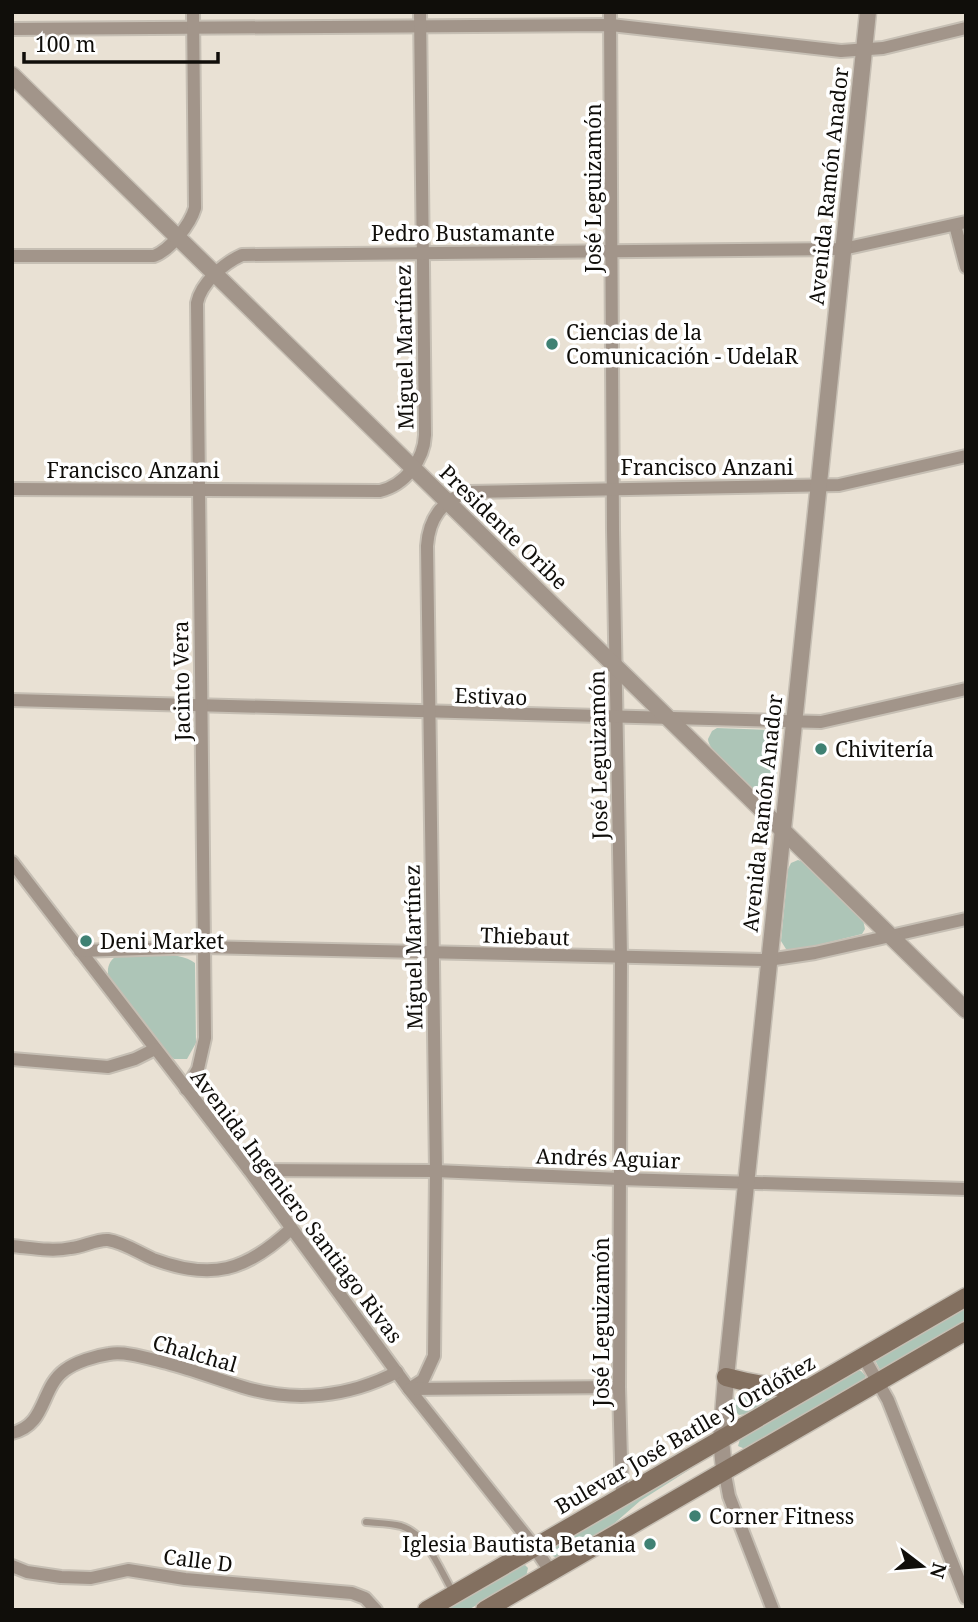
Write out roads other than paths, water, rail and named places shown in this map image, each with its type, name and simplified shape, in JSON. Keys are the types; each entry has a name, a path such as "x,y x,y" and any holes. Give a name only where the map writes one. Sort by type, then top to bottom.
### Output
{"main road":[{"name":"Bulevar José Batlle y Ordóñez","path":"427,1610 966,1297"},
{"path":"485,1610 504,1605 551,1572 724,1469 966,1331"},
{"path":"726,1377 783,1389 808,1388"}],"street":[{"path":"12,256 154,256 161,253 192,216 195,208 193,12"},
{"name":"Avenida Ramón Anador","path":"774,1610 729,1496 721,1440 792,722 868,12"},
{"path":"13,30 193,28 421,19 611,19 841,51 863,51 966,28"},
{"name":"Miguel Martínez","path":"413,468 425,446 421,19"},
{"name":"José Leguizamón","path":"611,19 613,487 621,957 619,1387 622,1497"},
{"name":"Presidente Oribe","path":"12,75 966,1010"},
{"path":"961,223 966,268"},
{"name":"Pedro Bustamante","path":"216,274 242,255 843,249 961,223"},
{"name":"Jacinto Vera","path":"186,1089 198,1069 204,1048 197,303 201,292 216,274"},
{"name":"Francisco Anzani","path":"448,502 469,492 613,487 839,485 966,456"},
{"name":"Francisco Anzani","path":"12,489 380,491 394,486 413,468"},
{"name":"Miguel Martínez","path":"409,1389 423,1380 434,1356 436,1171 428,713 428,533 431,521 448,502"},
{"name":"Estivao","path":"12,700 670,720 821,722 966,689"},
{"name":"Avenida Ingeniero Santiago Rivas","path":"12,862 249,1170 409,1389 551,1572"},
{"name":"Thiebaut","path":"80,951 203,947 768,960 815,953 966,919"},
{"path":"12,1059 108,1067 135,1059 155,1049"},
{"name":"Andrés Aguiar","path":"249,1170 436,1171 966,1189"},
{"path":"12,1246 63,1250 107,1240 174,1265 211,1270 225,1269 253,1259 268,1250 291,1229"},
{"name":"Chalchal","path":"12,1433 27,1428 34,1421 51,1387 63,1371 92,1358 112,1353 150,1359 243,1387 291,1397 312,1397 356,1389 376,1383 397,1372"},
{"path":"863,1356 888,1400 966,1598"},
{"path":"409,1389 619,1387"},
{"name":"Calle D","path":"12,1566 27,1572 61,1577 92,1578 128,1570 185,1579 352,1593 365,1598 376,1610"}],"lane":[{"path":"366,1522 400,1526 414,1533 425,1544 455,1594"}],"place":[{"name":"Ciencias de la Comunicación - UdelaR","path":"552,344"},
{"name":"Chivitería","path":"821,749"},
{"name":"Deni Market","path":"86,941"},
{"name":"Corner Fitness","path":"695,1516"},
{"name":"Iglesia Bautista Betania","path":"650,1544"}]}
